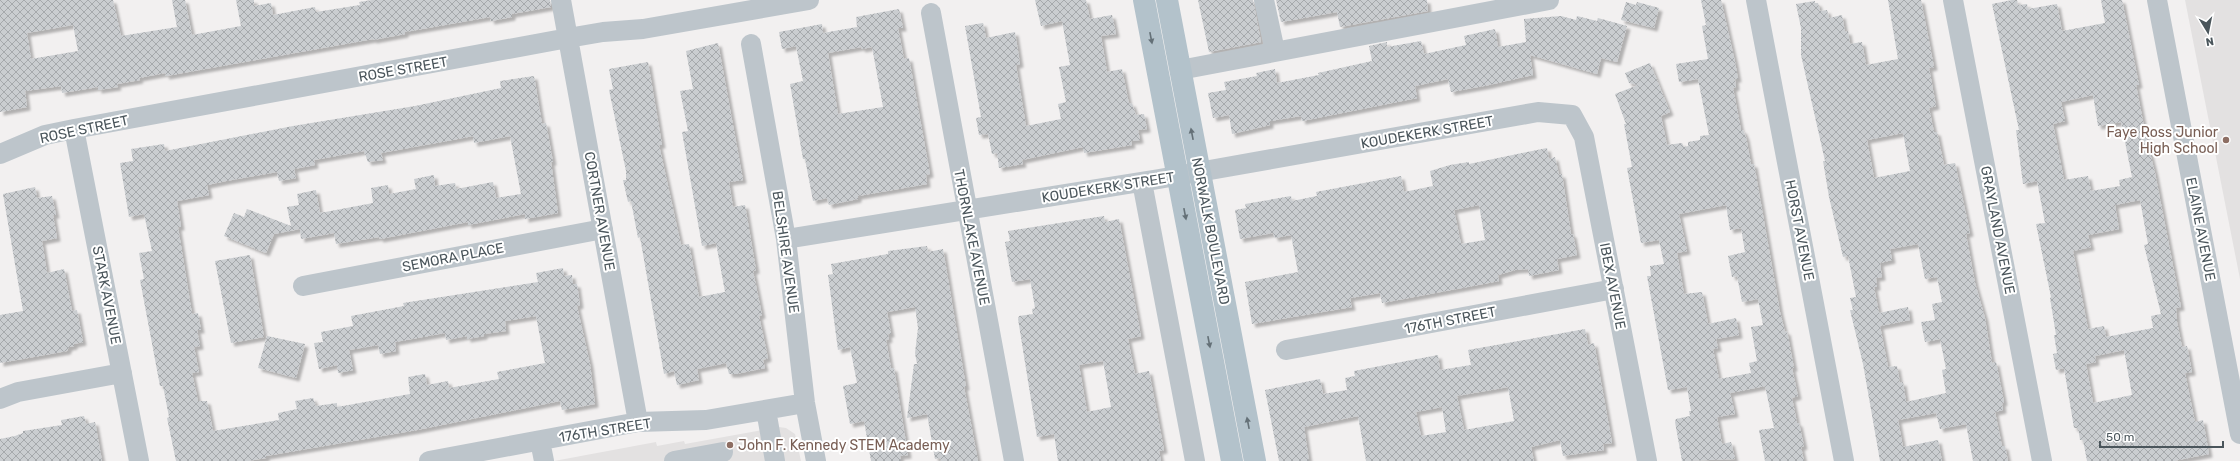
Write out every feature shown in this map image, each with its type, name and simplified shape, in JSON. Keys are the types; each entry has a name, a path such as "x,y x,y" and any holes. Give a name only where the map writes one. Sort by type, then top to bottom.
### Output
{"main road":[{"name":"NORWALK BOULEVARD","path":"1144,0 1232,461"},
{"name":"NORWALK BOULEVARD","path":"1167,0 1255,461"}],"street":[{"name":"CORTNER AVENUE","path":"561,0 638,422"},
{"name":"ROSE STREET","path":"0,154 45,135 74,129 568,38 651,28 809,0"},
{"path":"1264,0 1275,51"},
{"path":"1180,70 1549,0"},
{"name":"HORST AVENUE","path":"1756,0 1844,461"},
{"name":"GRAYLAND AVENUE","path":"1953,0 2042,461"},
{"name":"ELAINE AVENUE","path":"2157,0 2240,434"},
{"name":"THORNLAKE AVENUE","path":"931,14 1014,461"},
{"name":"BELSHIRE AVENUE","path":"751,44 786,240 805,403 816,461"},
{"name":"KOUDEKERK STREET","path":"786,240 966,209 1142,182 1538,112 1572,114"},
{"name":"IBEX AVENUE","path":"1572,114 1584,137 1647,461"},
{"name":"STARK AVENUE","path":"74,129 139,461"},
{"path":"1142,182 1195,461"},
{"name":"SEMORA PLACE","path":"303,286 603,229"},
{"name":"176TH STREET","path":"1286,350 1614,289"},
{"path":"0,399 18,392 122,373"},
{"name":"176TH STREET","path":"429,461 638,422 706,420 805,403"},
{"path":"766,410 775,461"},
{"path":"674,461 723,456 717,418"},
{"path":"540,440 544,461"}],"shaded area":[{"name":"Faye Ross Junior High School","path":"2185,0 2240,0 2240,279"},
{"name":"John F. Kennedy STEM Academy","path":"779,427 786,428 795,434 801,461 554,461 656,442 657,446 684,441 685,444"}],"building":[{"path":"0,0 113,0 121,36 177,27 172,0 185,0 192,35 241,26 236,0 254,0 254,6 271,3 273,15 315,7 316,12 360,5 359,2 372,0 550,0 551,7 512,14 512,17 491,21 490,17 405,32 405,34 373,40 166,76 165,73 139,78 140,80 117,84 118,87 98,90 98,87 62,93 61,86 25,91 27,107 0,112","holes":["73,25 78,51 31,59 27,33"]},
{"path":"1035,0 1086,0 1090,19 1112,15 1116,34 1101,36 1107,72 1122,69 1129,104 1132,103 1136,115 1144,114 1147,129 1138,130 1140,140 1131,141 1132,145 1084,153 1083,147 1022,160 1023,164 999,168 997,153 992,154 988,134 979,135 976,118 981,117 965,26 983,23 986,38 1015,32 1020,64 1016,65 1026,126 1061,119 1058,104 1066,102 1059,67 1070,65 1062,21 1041,26"},
{"path":"1198,0 1253,0 1261,42 1209,52"},
{"path":"1276,0 1427,0 1428,11 1340,27 1337,12 1281,22"},
{"path":"1701,0 1721,0 1738,79 1735,79 1736,87 1733,88 1741,130 1743,130 1746,137 1751,164 1754,164 1780,312 1785,332 1787,331 1794,368 1792,368 1798,396 1792,398 1797,423 1799,423 1804,446 1801,447 1804,461 1765,461 1759,430 1774,428 1765,386 1730,393 1735,414 1717,417 1722,444 1731,442 1735,459 1682,461 1675,422 1676,419 1690,416 1689,411 1691,411 1687,387 1668,390 1647,276 1651,276 1650,266 1664,264 1659,240 1641,243 1627,168 1632,167 1624,124 1626,124 1615,94 1638,85 1629,83 1625,73 1650,63 1670,112 1661,116 1667,145 1682,143 1684,147 1688,146 1688,142 1700,140 1700,136 1709,135 1698,79 1679,82 1676,64 1708,59 1702,26 1706,25","holes":["1726,205 1730,230 1741,228 1745,252 1728,256 1732,277 1737,276 1742,302 1758,299 1763,325 1751,327 1757,361 1749,363 1751,373 1719,379 1713,349 1718,348 1716,339 1739,335 1736,318 1708,324 1702,292 1684,294 1677,253 1687,251 1679,214"]},
{"path":"1888,0 1921,0 1934,67 1929,68 1936,106 1929,108 1934,132 1937,132 1944,165 1955,163 1970,233 1966,234 1975,283 1985,318 1992,363 1996,362 2004,402 2002,403 2003,410 1995,412 2002,446 2005,446 2008,461 1973,461 1966,424 1940,429 1936,413 1898,420 1903,447 1938,440 1942,461 1880,461 1863,364 1850,310 1853,310 1850,298 1856,297 1848,256 1843,257 1829,197 1823,161 1825,161 1801,55 1801,28 1796,4 1815,1 1815,3 1818,3 1820,11 1827,10 1829,18 1842,15 1845,32 1848,31 1850,44 1862,42 1866,65 1898,59","holes":["1903,133 1910,171 1874,178 1867,140","1918,244 1925,279 1937,277 1942,302 1932,304 1935,320 1921,322 1925,342 1940,339 1946,369 1942,370 1946,393 1906,402 1903,382 1900,383 1897,366 1888,367 1880,326 1910,320 1908,307 1879,313 1874,287 1877,287 1876,278 1882,277 1880,263 1892,260 1890,249"]},
{"path":"2017,0 2018,5 2027,4 2028,9 2057,4 2062,31 2105,23 2101,0 2122,0 2139,85 2136,85 2181,307 2176,308 2177,322 2182,347 2187,346 2192,372 2185,373 2195,422 2203,420 2209,454 2173,461 2087,461 2083,440 2080,440 2078,428 2074,428 2064,368 2056,370 2053,354 2057,353 2054,335 2056,335 2051,297 2036,224 2045,223 2037,181 2023,184 2016,130 2019,130 1992,4","holes":["2093,95 2098,126 2121,122 2132,177 2119,180 2120,186 2091,191 2088,176 2064,180 2053,124 2065,121 2061,102","2140,200 2148,244 2144,245 2161,314 2151,316 2153,328 2106,337 2104,326 2088,329 2073,251 2091,247 2088,235 2119,229 2115,205","2124,350 2132,395 2093,403 2086,364 2096,362 2095,356"]},
{"path":"1626,2 1636,5 1637,2 1659,8 1654,28 1621,20"},
{"path":"899,9 903,28 898,28 904,59 909,58 930,174 926,175 927,184 858,196 858,199 829,205 827,198 813,201 805,159 803,159 790,84 803,81 796,46 782,49 779,32 822,24 823,33 857,27 856,17","holes":["861,47 862,49 872,47 883,107 838,114 828,53"]},
{"path":"1561,16 1576,20 1577,16 1597,21 1598,18 1627,26 1617,62 1601,58 1597,74 1530,55 1533,75 1489,85 1451,92 1448,79 1415,86 1417,98 1302,121 1301,116 1270,121 1270,125 1232,134 1229,115 1213,118 1208,93 1226,90 1224,82 1257,76 1256,73 1275,69 1277,83 1319,75 1318,73 1372,61 1369,46 1387,42 1387,47 1421,41 1424,54 1466,45 1464,36 1495,29 1498,47 1526,42 1524,19"},
{"path":"718,43 743,180 729,182 733,207 745,205 756,270 753,271 762,315 759,316 768,358 763,360 765,368 736,374 729,374 726,363 697,369 699,380 677,385 674,371 664,374 640,237 638,238 631,201 628,202 623,180 626,180 626,171 609,90 613,89 609,69 648,62 662,145 659,145 681,245 689,244 699,297 725,292 716,243 702,246 682,132 688,131 680,91 693,89 686,51"},
{"path":"534,76 542,124 546,123 553,162 551,162 558,213 525,219 525,214 468,225 468,222 380,239 379,237 336,244 334,233 301,239 300,229 274,234 266,253 224,236 234,213 244,217 247,209 291,226 287,207 299,205 297,194 316,190 320,213 373,203 371,188 388,185 389,194 416,189 414,179 434,175 435,186 455,183 456,189 493,182 496,198 521,194 510,136 474,143 473,136 381,153 383,160 368,162 364,151 314,160 315,165 294,169 296,178 279,181 277,172 226,181 207,185 209,195 177,201 181,227 178,227 192,314 198,313 201,330 197,330 200,346 194,347 199,372 192,373 198,401 207,401 213,431 279,420 278,413 297,409 295,401 313,398 316,406 337,403 337,407 410,394 408,377 425,374 427,385 448,381 449,388 499,379 497,372 545,363 536,316 505,321 506,331 484,334 484,336 467,339 467,336 446,340 445,333 395,342 396,351 380,354 378,345 349,350 353,370 338,373 337,365 319,369 314,343 323,342 321,332 353,326 351,316 404,306 403,303 538,282 536,273 563,268 564,276 572,275 573,284 577,284 580,305 577,306 590,364 595,404 562,410 560,401 417,430 266,456 266,458 247,461 176,461 167,418 169,417 163,386 160,386 140,280 144,279 139,253 152,251 144,214 129,217 120,163 133,161 131,149 164,144 165,151 293,126 415,106 501,88 500,81"},
{"path":"1547,148 1549,159 1555,157 1559,175 1562,174 1571,234 1573,234 1577,255 1557,259 1559,270 1529,276 1528,269 1515,270 1498,275 1499,281 1382,303 1380,293 1350,298 1352,307 1252,324 1245,282 1298,272 1291,235 1275,238 1273,233 1240,239 1235,210 1246,208 1245,204 1291,196 1292,201 1317,196 1316,192 1401,176 1404,192 1433,186 1430,171 1450,165 1469,162 1469,164","holes":["1479,205 1485,240 1461,244 1454,210"]},
{"path":"35,187 37,198 52,196 56,215 53,215 57,238 42,241 47,273 64,269 72,311 77,310 83,342 74,344 74,346 69,347 67,351 0,363 0,315 23,311 3,194"},
{"path":"1104,216 1105,222 1119,219 1141,336 1128,339 1135,374 1149,371 1164,450 1159,451 1161,461 1058,461 1054,434 1037,437 1018,319 1019,316 1033,314 1032,309 1035,308 1030,279 1012,282 1005,242 1010,241 1008,231","holes":["1103,361 1111,407 1087,412 1079,365"]},
{"path":"927,246 928,252 943,249 966,387 964,387 978,461 941,461 940,458 935,459 927,414 907,418 914,364 917,364 915,353 918,328 915,307 887,312 891,334 888,334 889,339 886,340 891,368 894,368 908,455 900,456 901,461 871,461 864,421 850,424 843,386 857,383 850,347 838,350 828,275 833,274 831,264 888,254 888,251"},
{"path":"250,255 264,337 231,343 215,261"},
{"path":"1585,329 1588,345 1594,343 1612,443 1603,444 1604,450 1563,456 1560,440 1531,447 1534,461 1366,461 1358,416 1304,427 1309,461 1279,461 1265,390 1320,379 1323,394 1347,390 1345,378 1355,376 1354,371 1438,355 1440,370 1471,365 1468,350","holes":["1508,387 1514,421 1464,430 1457,396","1442,407 1446,432 1421,436 1416,412"]},
{"path":"267,336 305,344 296,378 258,368"},
{"path":"84,416 86,424 95,422 102,461 0,461 0,439 15,436 23,433 23,431 62,425 61,420"}],"place":[{"name":"Faye Ross Junior High School","path":"2226,140"},
{"name":"John F. Kennedy STEM Academy","path":"730,445"}]}
